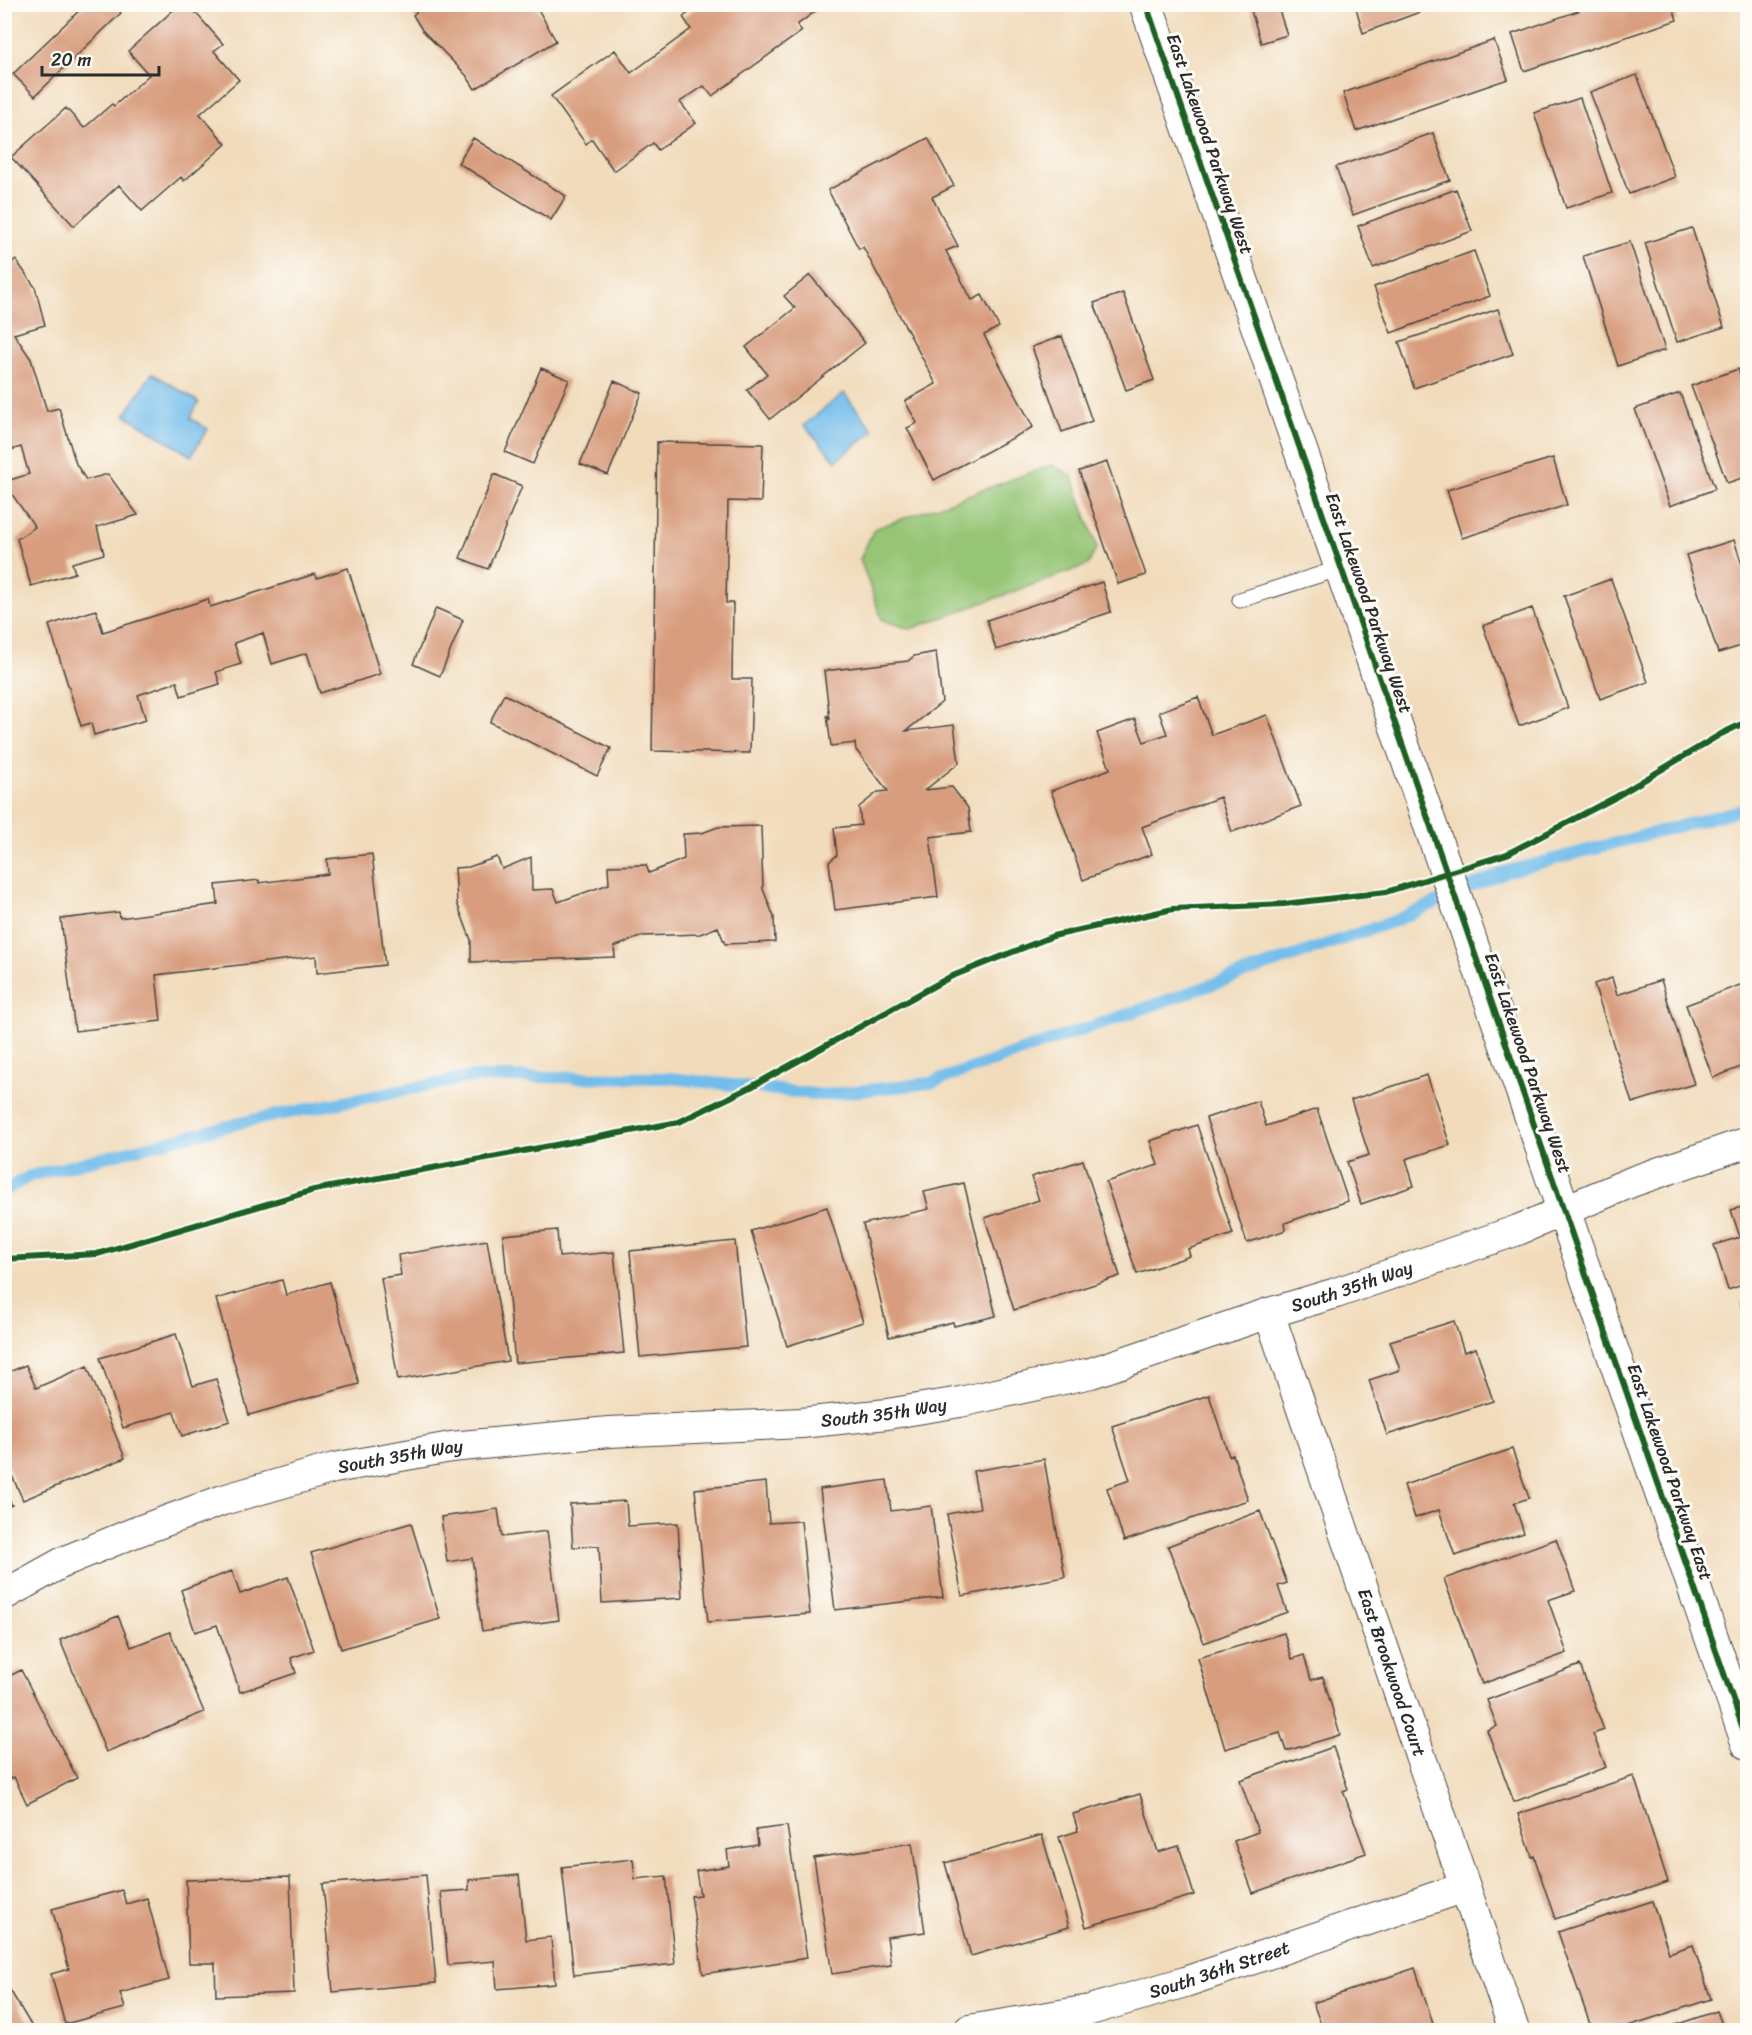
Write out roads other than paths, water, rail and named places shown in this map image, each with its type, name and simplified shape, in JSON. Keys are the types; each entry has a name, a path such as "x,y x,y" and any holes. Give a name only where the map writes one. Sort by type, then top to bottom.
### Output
{"street":[{"name":"East Lakewood Parkway West","path":"1146,4 1563,1212"},
{"name":"South 35th Way","path":"4,1595 65,1561 133,1533 223,1500 334,1468 451,1447 609,1432 801,1422 887,1414 939,1406 1091,1373 1336,1293 1518,1230 1634,1181 1748,1142"},
{"name":"East Lakewood Parkway East","path":"1563,1212 1748,1743"},
{"name":"East Brookwood Court","path":"1269,1313 1514,2031"},
{"name":"South 36th Street","path":"969,2031 1101,2007 1185,1982 1465,1887"}],"lane":[{"path":"1240,600 1341,568"}],"water":[{"path":"152,373 199,402 190,418 208,429 191,456 125,415"},
{"path":"844,393 874,431 836,461 804,425"}],"waterway":[{"path":"4,1191 30,1176 252,1120 471,1077 669,1078 823,1095 930,1083 1397,920 1505,872 1748,808"}]}
